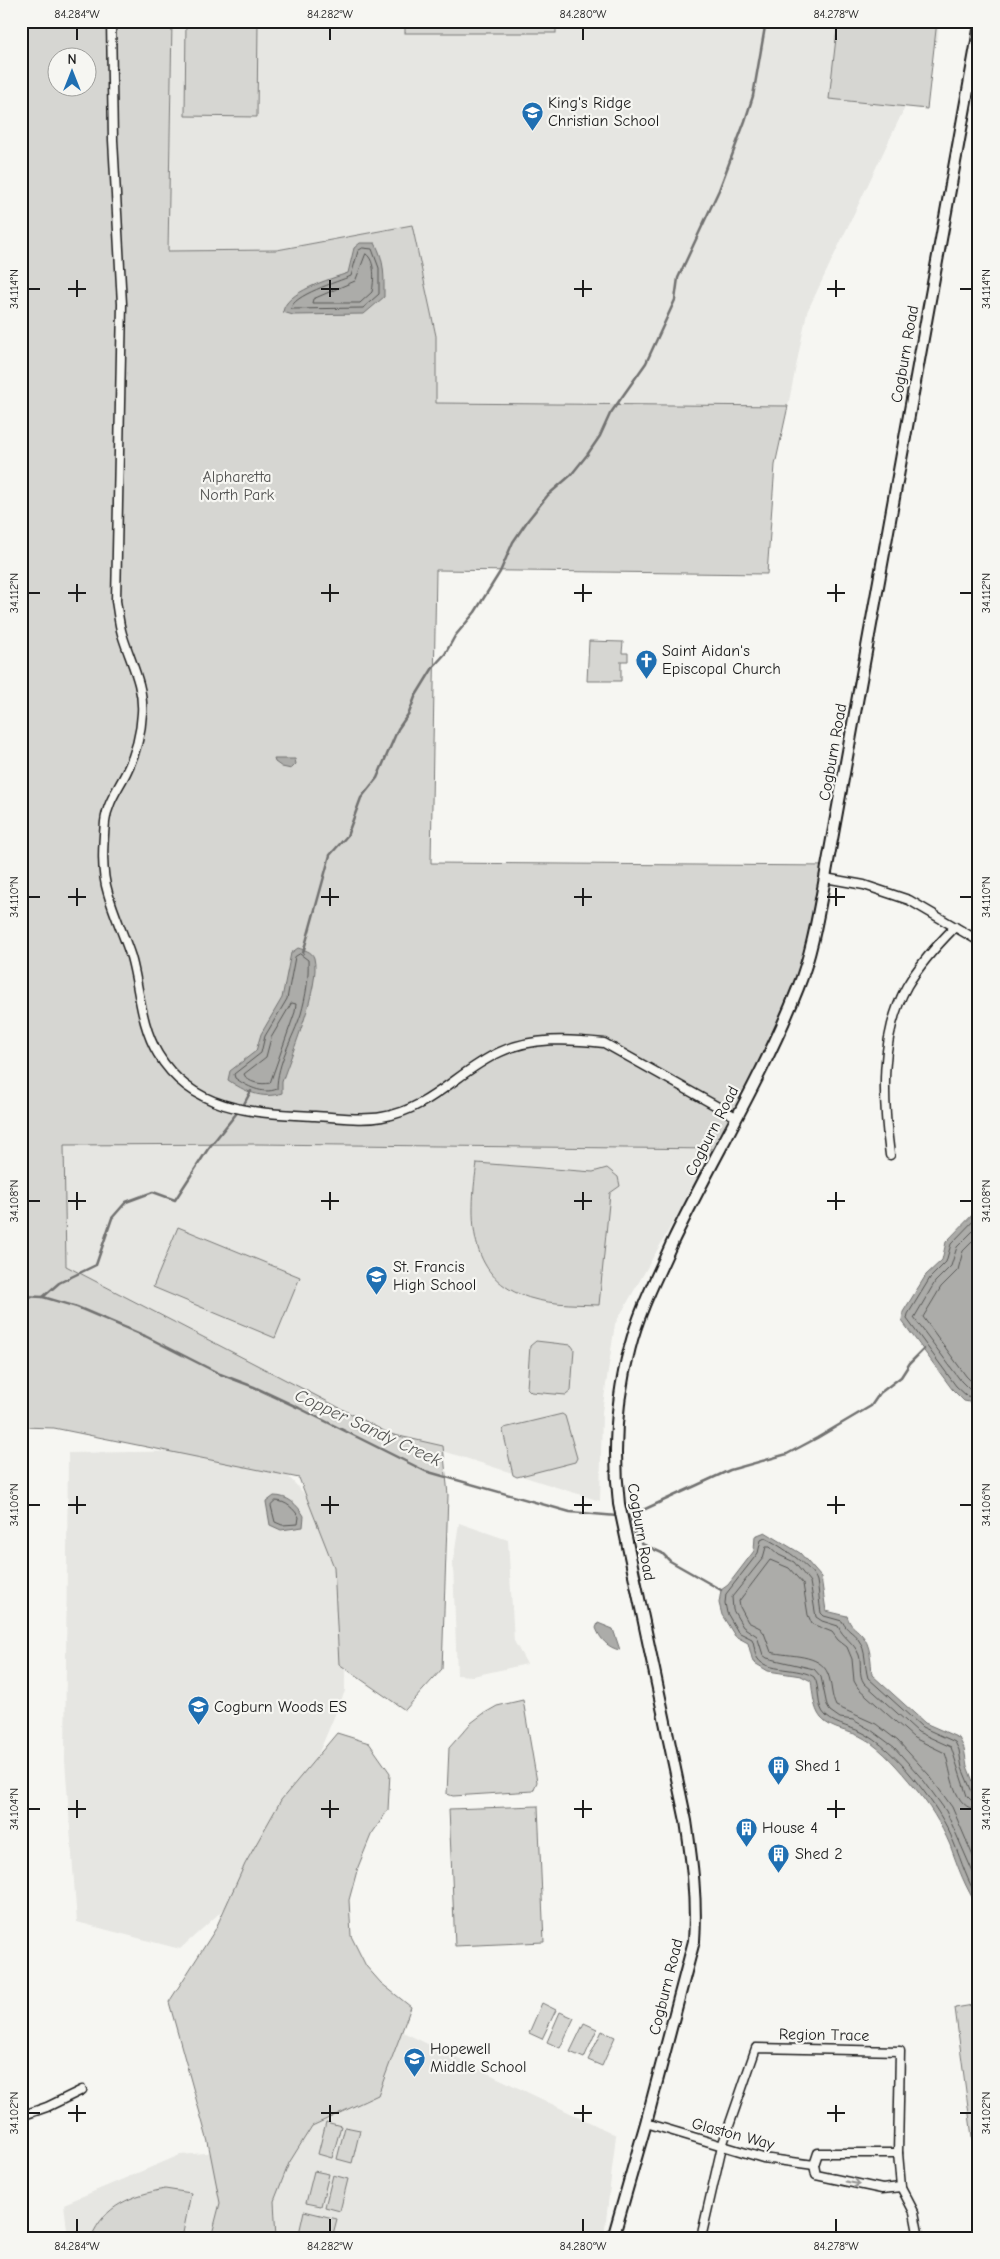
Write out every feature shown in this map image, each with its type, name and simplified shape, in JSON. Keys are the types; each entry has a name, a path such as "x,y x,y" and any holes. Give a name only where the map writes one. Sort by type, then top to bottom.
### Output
{"street":[{"path":"111,21 113,140 122,304 116,601 122,635 138,679 142,709 136,747 127,771 109,804 106,818 103,866 108,893 132,962 142,1015 158,1054 184,1085 228,1108 290,1115 371,1119 395,1115 419,1105 486,1060 511,1048 539,1042 604,1043 736,1117"},
{"name":"Cogburn Road","path":"612,2238 646,2123 694,1941 695,1892 686,1821 619,1504 616,1462 619,1401 630,1347 648,1295 780,1031 809,956 825,878 979,30"},
{"path":"825,878 864,885 909,900 979,941"},
{"path":"890,1155 885,1110 885,1073 894,1019 906,988 927,958 955,927"},
{"name":"Region Trace","path":"701,2238 722,2146 756,2048 900,2051 898,2153 901,2187 914,2212 919,2238"},
{"path":"21,2116 47,2107 82,2090"},
{"name":"Glaston Way","path":"646,2123 763,2158 814,2165"},
{"path":"898,2153 818,2153 814,2165 816,2175 882,2189 901,2187"}],"shaded area":[{"name":"King's Ridge Christian School","path":"172,21 939,21 938,38 807,312 788,406 436,403 436,336 412,225 277,250 168,251"},
{"name":"St. Francis High School","path":"64,1144 715,1149 615,1324 602,1412 600,1501 387,1433 66,1266"},
{"name":"Cogburn Woods ES","path":"264,1450 346,1539 345,1691 271,1866 180,1949 77,1922 65,1761 68,1453"},
{"path":"459,1523 508,1540 514,1641 527,1664 473,1676 457,1675 453,1563"},
{"name":"Hopewell Middle School","path":"376,2019 616,2135 604,2238 68,2238 64,2204 180,2155 277,2147"}],"green space":[{"name":"Alpharetta North Park","path":"21,21 172,21 168,251 277,250 412,225 436,336 436,403 788,406 775,465 767,574 436,570 431,863 832,866 796,979 755,1082 715,1149 256,1144 64,1145 66,1266 390,1434 443,1446 448,1495 442,1669 405,1710 339,1664 334,1567 299,1478 54,1428 21,1427"},
{"path":"186,21 258,21 257,117 185,116"},
{"path":"405,21 556,21 556,33 405,33"},
{"path":"838,21 937,21 927,109 829,99"},
{"path":"589,641 623,642 622,653 628,653 628,661 621,661 621,681 587,681"},
{"path":"477,1163 593,1172 607,1168 618,1177 620,1186 610,1193 599,1305 559,1303 529,1298 502,1284 489,1271 481,1255 473,1219"},
{"path":"178,1227 300,1277 275,1338 153,1287"},
{"path":"536,1341 571,1345 574,1349 571,1391 566,1395 531,1392 527,1388 530,1346"},
{"path":"562,1414 565,1416 577,1458 575,1462 517,1477 513,1475 503,1431 504,1428"},
{"path":"523,1700 537,1782 533,1791 453,1796 447,1794 449,1748 471,1723 483,1714 497,1706"},
{"path":"337,1733 369,1743 390,1773 388,1810 371,1835 358,1867 349,1900 351,1936 366,1966 381,1983 411,2007 378,2095 312,2126 289,2163 274,2201 276,2238 211,2238 220,2203 208,2142 169,2002 215,1930 245,1864 281,1800"},
{"path":"538,1806 544,1942 455,1946 449,1809"},
{"path":"542,2003 556,2010 542,2039 529,2033"},
{"path":"979,2004 979,2190 955,2008"},
{"path":"560,2012 574,2018 560,2048 547,2042"},
{"path":"584,2023 597,2029 584,2058 570,2052"},
{"path":"602,2031 615,2037 602,2066 588,2060"},
{"path":"326,2122 341,2126 332,2158 318,2154"},
{"path":"345,2127 360,2130 352,2163 337,2159"},
{"path":"314,2171 329,2174 321,2206 306,2203"},
{"path":"333,2175 348,2179 340,2211 325,2207"},
{"path":"165,2189 191,2193 182,2238 91,2238 104,2217 121,2203 131,2198"},
{"path":"304,2211 337,2219 332,2238 298,2238"}],"water":[{"path":"360,243 375,243 381,256 384,297 364,314 293,315 283,312 291,298 300,292 348,273 354,248"},
{"path":"274,759 295,759 296,764 291,769 282,767"},
{"path":"298,948 312,954 314,958 315,970 309,1002 282,1082 282,1093 260,1095 240,1088 228,1080 230,1071 256,1051 261,1034 282,998 291,953"},
{"path":"979,1208 979,1404 964,1401 952,1389 902,1321 903,1312 926,1275 942,1260 946,1242"},
{"path":"274,1496 292,1501 304,1516 303,1527 281,1530 270,1525 266,1502"},
{"path":"765,1532 800,1553 821,1577 826,1611 847,1616 851,1625 859,1631 867,1643 870,1653 872,1675 925,1723 959,1738 964,1748 967,1766 979,1797 979,1908 966,1885 939,1822 925,1800 903,1774 885,1755 865,1739 831,1726 821,1718 815,1705 811,1681 801,1676 768,1671 753,1662 748,1643 735,1636 722,1615 719,1603 721,1590 728,1585 754,1551 755,1536"},
{"path":"598,1623 613,1629 620,1650 608,1645 602,1639 596,1628"}],"waterway":[{"path":"303,953 330,855 347,836 361,798 377,778 398,729 409,713 415,697 434,666 445,654 455,636 475,612 500,572 513,542 528,520 548,495 571,475 587,455 600,436 610,414 646,363 675,300 678,278 719,190 745,121 753,96 766,21"},
{"path":"43,1297 59,1283 96,1265 112,1218 126,1202 153,1192 175,1200 208,1149 244,1104 251,1091"},
{"name":"Copper Sandy Creek","path":"21,1296 43,1297 77,1307 145,1336 220,1374 299,1408 425,1471 570,1512 617,1516"},
{"name":"Copper Sandy Creek","path":"625,1516 630,1516 730,1470 787,1454 817,1438 871,1406 880,1393 901,1377 910,1363 924,1349"},
{"path":"630,1516 635,1534 642,1544 662,1553 670,1561 721,1590"}],"place":[{"name":"King's Ridge Christian School","path":"532,131"},
{"name":"Saint Aidan's Episcopal Church","path":"646,679"},
{"name":"St. Francis High School","path":"377,1295"},
{"name":"Cogburn Woods ES","path":"198,1726"},
{"name":"Shed 1","path":"779,1785"},
{"name":"House 4","path":"746,1847"},
{"name":"Shed 2","path":"779,1873"},
{"name":"Hopewell Middle School","path":"414,2077"}]}
